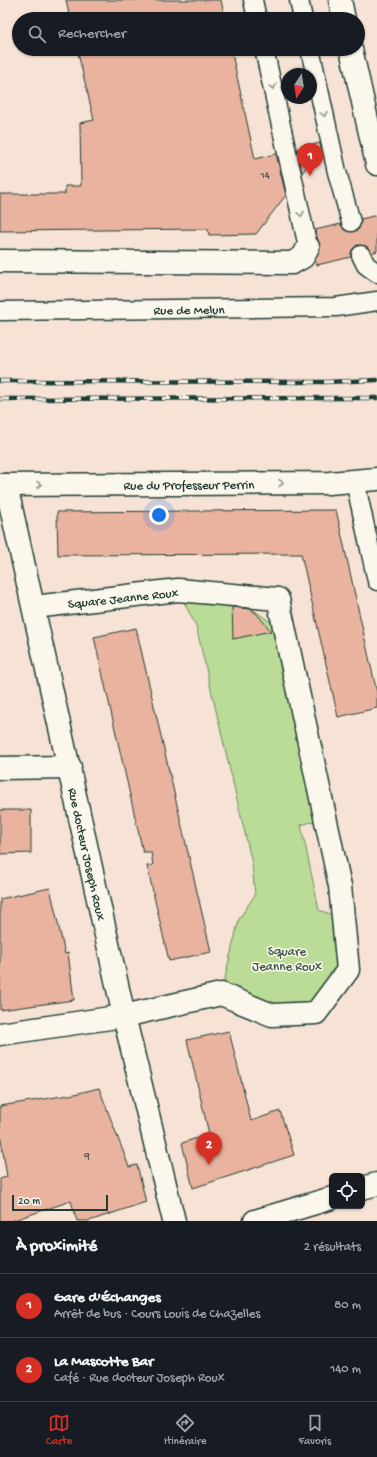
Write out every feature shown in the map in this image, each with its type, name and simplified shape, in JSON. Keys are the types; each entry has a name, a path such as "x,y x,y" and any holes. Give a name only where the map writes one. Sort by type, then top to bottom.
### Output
{"street":[{"path":"340,0 343,12"},
{"path":"353,56 377,164"},
{"path":"0,261 292,263 303,257 308,247"},
{"name":"Rue du Professeur Perrin","path":"3,485 329,483 377,478"},
{"name":"Rue docteur Joseph Roux","path":"3,485 34,607 124,1016 174,1221"},
{"name":"Square Jeanne Roux","path":"34,607 178,590 278,599 286,633 340,886 348,970 316,1013 272,1015 221,994 124,1016"},
{"path":"0,768 70,767"},
{"path":"0,1034 124,1016"},
{"path":"365,1187 377,1184"},
{"path":"255,1221 329,1199"}],"lane":[{"path":"253,0 256,12"},
{"path":"299,0 302,12"},
{"path":"266,56 308,247"},
{"path":"312,56 337,172 350,222"},
{"path":"361,255 366,265 377,273"},
{"name":"Rue de Melun","path":"0,311 336,307 377,301"},
{"path":"355,481 377,581"}],"green space":[{"name":"Square Jeanne Roux","path":"178,590 231,594 286,633 326,818 301,825 319,910 344,919 348,970 316,1013 221,994 239,919 255,895 252,863 196,626"}],"building":[{"path":"66,0 221,0 224,12 69,12"},
{"path":"79,56 233,56 255,159 276,154 286,195 256,234 209,235 208,229 0,231 0,194 65,194 65,186 81,186 80,123 94,120"},
{"path":"320,143 321,148 302,173 297,149"},
{"path":"377,215 377,251 372,253 366,246 357,245 352,250 351,257 317,265 315,260 320,247 315,230 341,224 344,230 353,232 359,229 361,219"},
{"path":"336,510 377,693 377,708 338,717 301,554 58,555 57,512"},
{"path":"232,607 250,609 256,613 271,631 233,639"},
{"path":"136,628 211,952 169,961 147,866 153,865 151,852 143,852 94,637"},
{"path":"0,810 31,810 31,853 0,854"},
{"path":"50,888 65,954 68,953 74,1000 0,1010 0,899"},
{"path":"229,1031 251,1121 280,1111 294,1155 193,1188 182,1143 209,1134 187,1040"},
{"path":"99,1088 129,1167 137,1165 146,1202 89,1221 77,1221 71,1201 11,1221 0,1221 0,1179 7,1177 0,1133 0,1106 75,1094"}],"railway":[{"path":"0,381 325,382 377,380"},
{"path":"0,399 377,398"}],"place":[{"name":"Gare d'Échanges","path":"310,176"},
{"name":"La Mascotte Bar","path":"209,1165"}]}
